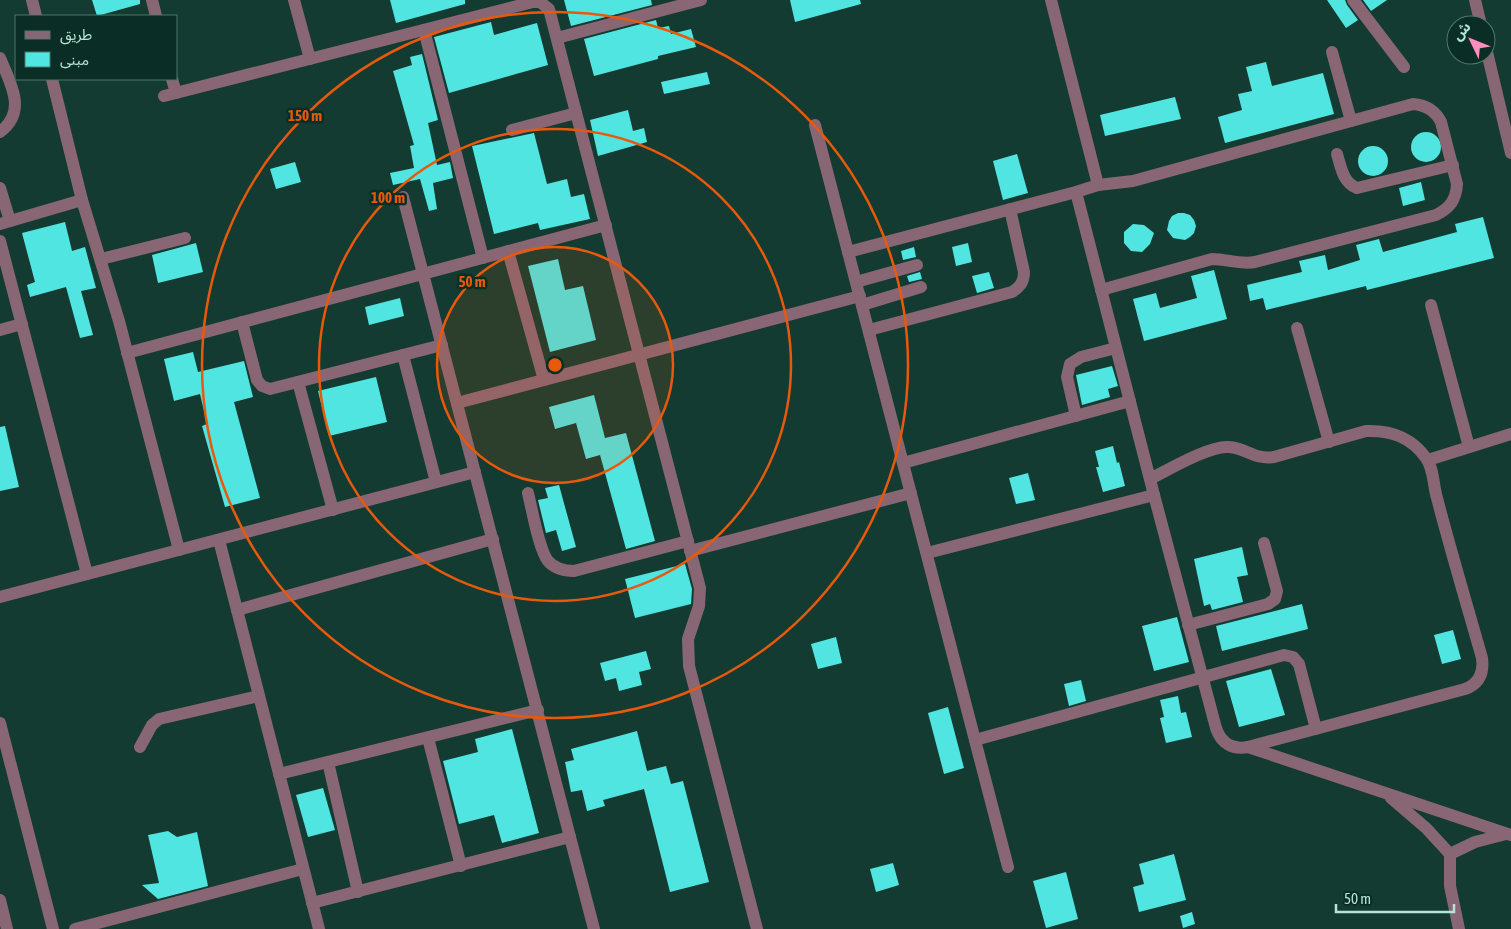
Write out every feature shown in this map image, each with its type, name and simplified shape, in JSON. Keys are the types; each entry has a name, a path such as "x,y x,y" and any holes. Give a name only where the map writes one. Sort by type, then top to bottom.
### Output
{"street":[{"path":"32,0 36,15"},
{"path":"152,0 156,15"},
{"path":"294,0 310,59"},
{"path":"557,38 660,5 701,0"},
{"path":"1051,0 1098,185"},
{"path":"1354,0 1404,67"},
{"path":"1475,0 1479,15"},
{"path":"172,80 170,95 424,30 500,5 540,2 549,9 700,594 699,606 688,639 689,666 757,929"},
{"path":"424,30 483,258"},
{"path":"1332,52 1352,121"},
{"path":"0,58 16,101 12,120 0,132"},
{"path":"1490,65 1511,153"},
{"path":"52,80 82,200 101,259 180,550"},
{"path":"848,252 1098,185 1134,181 1413,104 1427,106 1433,110 1441,122 1457,184 1456,194 1448,207 1436,215 1255,262 1240,264 1226,260 1212,260 1102,290"},
{"path":"512,130 576,113"},
{"path":"815,125 1008,867"},
{"path":"1338,154 1344,178 1347,183 1357,188 1452,165"},
{"path":"0,188 5,223 82,200"},
{"path":"1076,192 1102,290 1116,348 1130,401 1154,495 1188,625 1218,735 1222,740 1234,747 1248,747 1465,689 1475,684 1482,672 1482,658 1437,498 1431,469 1428,460 1413,444 1403,437 1391,432 1366,431 1266,458 1258,457 1233,447 1216,448 1150,479"},
{"path":"403,197 594,929"},
{"path":"868,330 1012,292 1017,289 1024,279 1024,272 1010,210"},
{"path":"127,353 606,225"},
{"path":"101,259 185,238"},
{"path":"0,241 87,574"},
{"path":"508,251 544,380"},
{"path":"856,282 917,265"},
{"path":"886,274 892,296"},
{"path":"457,403 639,355 861,301 892,296 921,287"},
{"path":"1431,305 1469,447"},
{"path":"242,322 259,383 270,389 442,345"},
{"path":"0,330 22,324"},
{"path":"1297,328 1329,442"},
{"path":"1076,416 1067,377 1070,364 1081,357 1116,348"},
{"path":"403,355 436,482"},
{"path":"298,382 333,510"},
{"path":"903,463 1130,401"},
{"path":"1428,460 1511,434"},
{"path":"0,597 475,472"},
{"path":"528,493 545,557 554,567 560,570 574,570 689,546 911,493"},
{"path":"927,554 1154,495"},
{"path":"237,610 493,539"},
{"path":"219,540 319,929"},
{"path":"1188,625 1268,604 1275,599 1277,591 1264,542"},
{"path":"975,740 1284,655 1293,657 1299,664 1316,729"},
{"path":"140,747 152,725 159,719 259,696"},
{"path":"279,774 538,710"},
{"path":"0,723 53,929"},
{"path":"428,738 461,866"},
{"path":"1248,747 1510,834"},
{"path":"328,762 358,892"},
{"path":"1385,793 1426,828 1450,854 1450,886 1460,929"},
{"path":"1450,854 1475,842 1510,834"},
{"path":"312,904 570,838"},
{"path":"76,929 304,869"},
{"path":"0,900 7,929"}],"shaded area":[{"path":"0,0 1511,0 1511,929 0,929"}],"building":[{"path":"92,0 140,0 140,4 97,15"},
{"path":"390,0 465,0 465,4 396,23"},
{"path":"564,0 651,0 652,5 571,26"},
{"path":"790,0 860,0 861,4 795,22"},
{"path":"1327,0 1345,0 1358,20 1346,28"},
{"path":"1363,0 1387,0 1371,11"},
{"path":"656,20 658,28 669,26 671,34 691,29 696,47 658,56 658,59 594,76 584,39"},
{"path":"491,22 494,35 537,23 548,65 449,93 434,37"},
{"path":"422,54 438,120 428,123 437,165 450,162 453,178 433,183 437,209 429,211 420,179 393,185 390,173 414,168 410,146 414,145 393,71 412,65 410,57"},
{"path":"1266,62 1272,86 1323,73 1334,114 1225,143 1218,117 1242,110 1238,94 1252,91 1246,67"},
{"path":"707,72 710,84 664,94 661,82"},
{"path":"1175,97 1181,119 1105,136 1100,115"},
{"path":"628,110 633,131 644,128 647,142 598,156 590,120"},
{"path":"1426,132 1432,133 1440,141 1440,153 1432,161 1426,162 1420,161 1412,153 1411,147 1412,141 1420,133"},
{"path":"534,133 547,184 567,179 571,197 584,194 590,219 540,230 538,223 494,234 472,146"},
{"path":"1373,146 1384,150 1388,161 1384,172 1373,176 1362,172 1358,161 1362,150"},
{"path":"1017,154 1028,193 1003,200 993,161"},
{"path":"295,162 301,182 276,189 270,169"},
{"path":"1421,182 1425,200 1403,206 1399,188"},
{"path":"1178,213 1190,215 1196,226 1194,233 1185,240 1173,238 1167,230 1172,216"},
{"path":"1483,217 1494,258 1367,290 1366,286 1266,310 1263,298 1250,301 1247,285 1302,272 1299,261 1325,255 1328,270 1360,260 1356,245 1379,239 1383,252 1457,232 1455,224"},
{"path":"65,222 72,251 85,247 96,288 81,291 93,335 80,338 66,287 30,297 27,285 35,282 22,233"},
{"path":"1133,224 1144,225 1154,233 1150,244 1142,252 1131,251 1124,243 1124,232"},
{"path":"196,243 203,272 158,283 152,255"},
{"path":"968,243 972,262 956,266 952,247"},
{"path":"914,247 916,257 903,260 901,251"},
{"path":"558,259 565,290 583,286 596,340 550,352 528,266"},
{"path":"1214,270 1227,319 1144,341 1133,299 1156,293 1160,308 1197,298 1191,276"},
{"path":"920,272 922,279 909,282 907,276"},
{"path":"989,272 994,288 977,293 972,276"},
{"path":"400,298 404,316 369,325 365,307"},
{"path":"193,352 198,372 244,361 253,397 234,402 260,498 225,507 202,426 207,424 200,394 174,401 164,359"},
{"path":"1112,366 1118,386 1108,389 1110,397 1082,405 1076,375"},
{"path":"376,377 387,422 329,436 318,391"},
{"path":"594,395 605,438 626,433 655,541 626,549 600,455 586,459 576,423 555,429 549,407"},
{"path":"5,426 19,487 0,491 0,427"},
{"path":"1113,446 1125,486 1103,492 1096,467 1099,467 1095,451"},
{"path":"1028,473 1035,500 1016,504 1009,478"},
{"path":"559,485 576,547 562,551 556,530 546,533 538,500 548,498 545,488"},
{"path":"1242,547 1248,575 1237,577 1243,602 1212,610 1210,604 1204,606 1194,559"},
{"path":"685,564 692,589 691,604 635,618 625,579"},
{"path":"1302,604 1308,629 1222,651 1216,626"},
{"path":"1177,617 1189,662 1154,671 1142,626"},
{"path":"1453,630 1461,659 1442,664 1434,635"},
{"path":"836,637 842,663 818,669 811,644"},
{"path":"646,651 651,669 639,672 642,685 619,691 616,678 605,681 600,663"},
{"path":"1271,669 1285,715 1239,727 1226,681"},
{"path":"1081,680 1086,701 1069,706 1064,684"},
{"path":"1178,696 1181,713 1186,712 1192,737 1166,743 1160,718 1164,717 1160,700"},
{"path":"948,707 964,768 944,774 928,713"},
{"path":"512,729 539,833 502,843 494,815 459,824 443,761 478,752 475,739"},
{"path":"637,731 647,771 666,766 671,784 683,781 709,882 670,892 644,789 603,800 605,806 587,811 582,790 571,792 565,762 574,760 571,749"},
{"path":"323,788 335,830 308,837 296,795"},
{"path":"168,831 177,837 197,832 208,886 158,899 142,885 159,883 148,835"},
{"path":"1174,854 1186,900 1139,912 1133,887 1144,884 1139,864"},
{"path":"893,863 899,885 876,892 870,869"},
{"path":"1066,872 1078,919 1046,928 1033,881"},
{"path":"1192,912 1195,924 1183,928 1180,916"}]}
